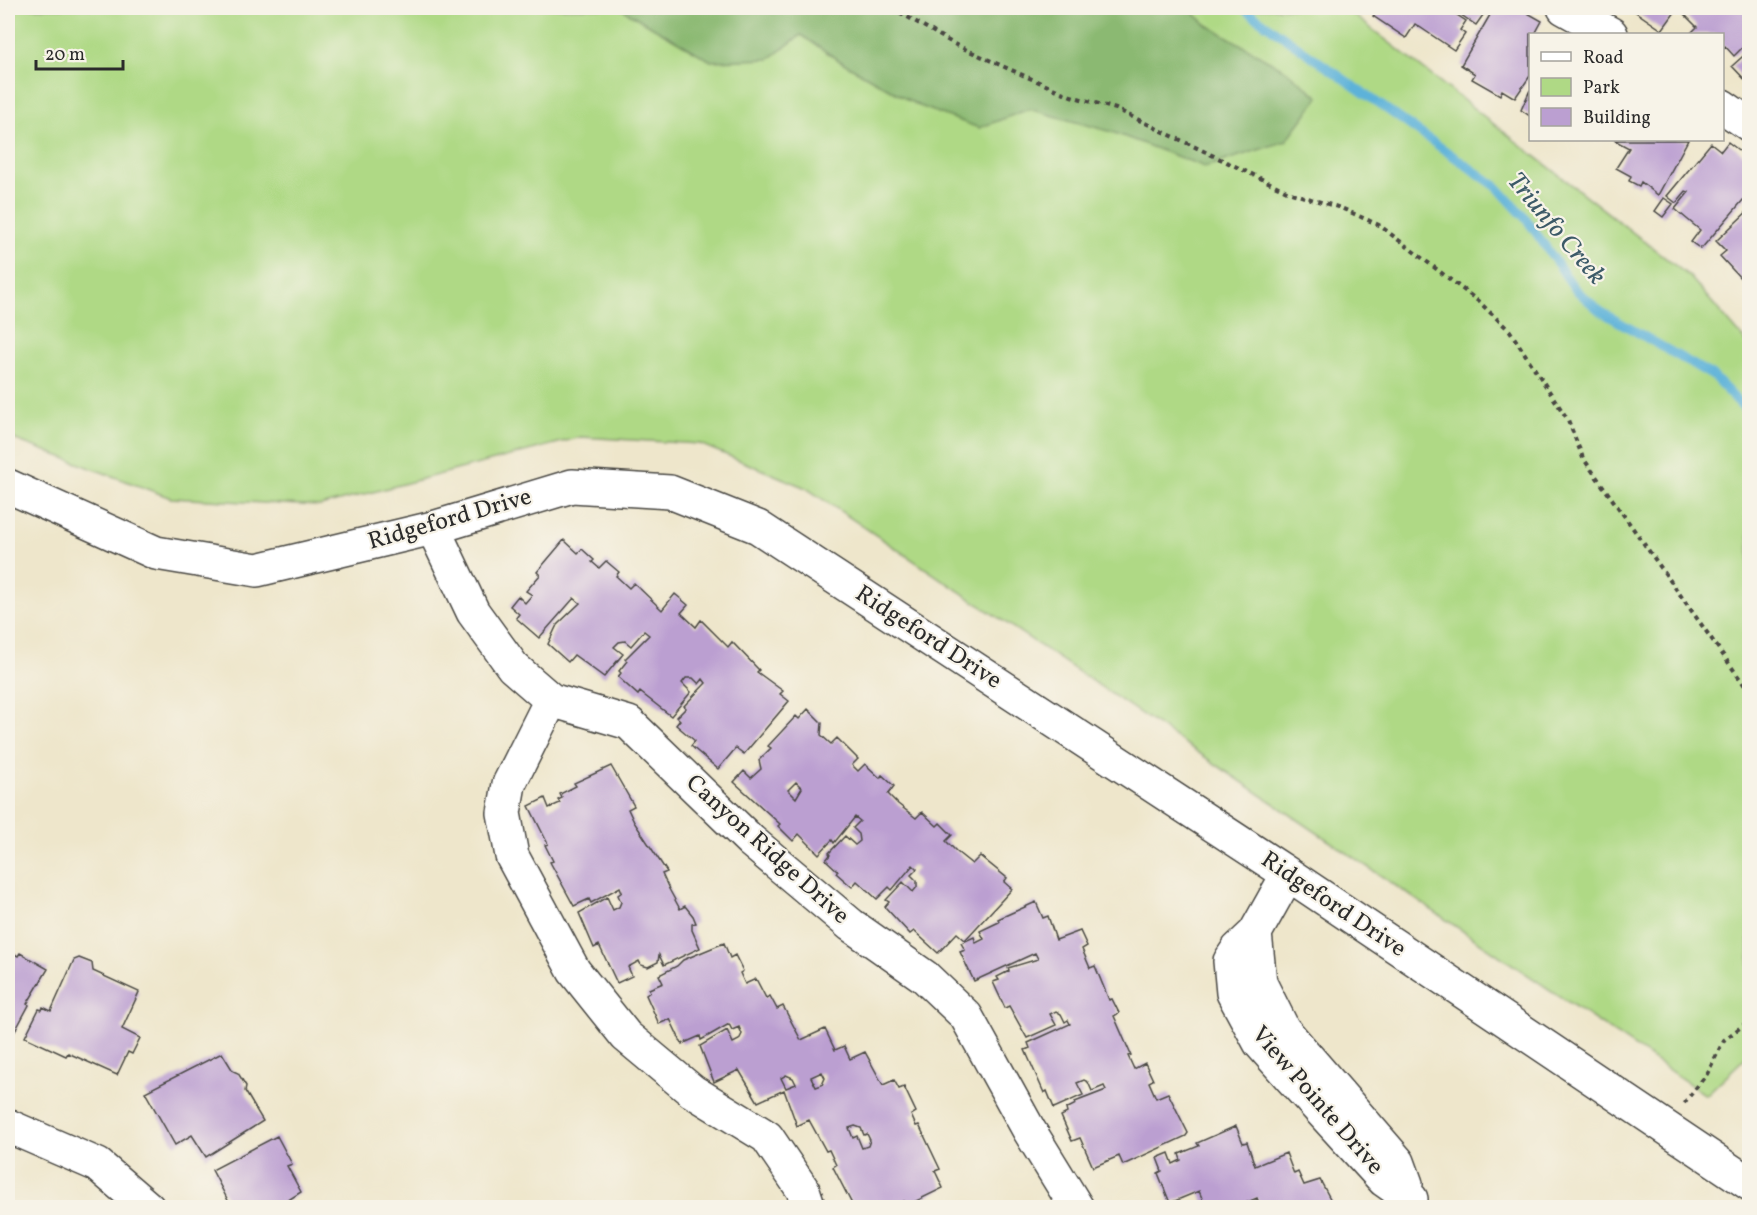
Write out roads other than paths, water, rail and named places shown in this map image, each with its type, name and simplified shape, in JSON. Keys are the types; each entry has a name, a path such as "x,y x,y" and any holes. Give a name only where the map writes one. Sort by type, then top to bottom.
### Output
{"street":[{"path":"1564,8 1609,33"},
{"path":"1724,107 1749,125"},
{"name":"Ridgeford Drive","path":"8,486 156,552 257,570 433,528 572,486 670,492 759,527 1288,874 1749,1184"},
{"name":"Canyon Ridge Drive","path":"433,528 473,612 513,667 551,700 629,723 751,841 851,924 925,976 966,1016 1029,1130 1077,1208"},
{"path":"551,700 509,784 504,813 512,856 574,971 626,1035 693,1091 767,1137 803,1190 809,1208"},
{"name":"View Pointe Drive","path":"1288,874 1255,933 1238,949 1230,961 1233,993 1260,1043 1384,1180 1413,1203"},
{"path":"8,1126 98,1165 148,1208"}],"waterway":[{"name":"Triunfo Creek","path":"1243,8 1497,187 1527,220 1575,289 1600,311 1713,376 1750,414"}]}
